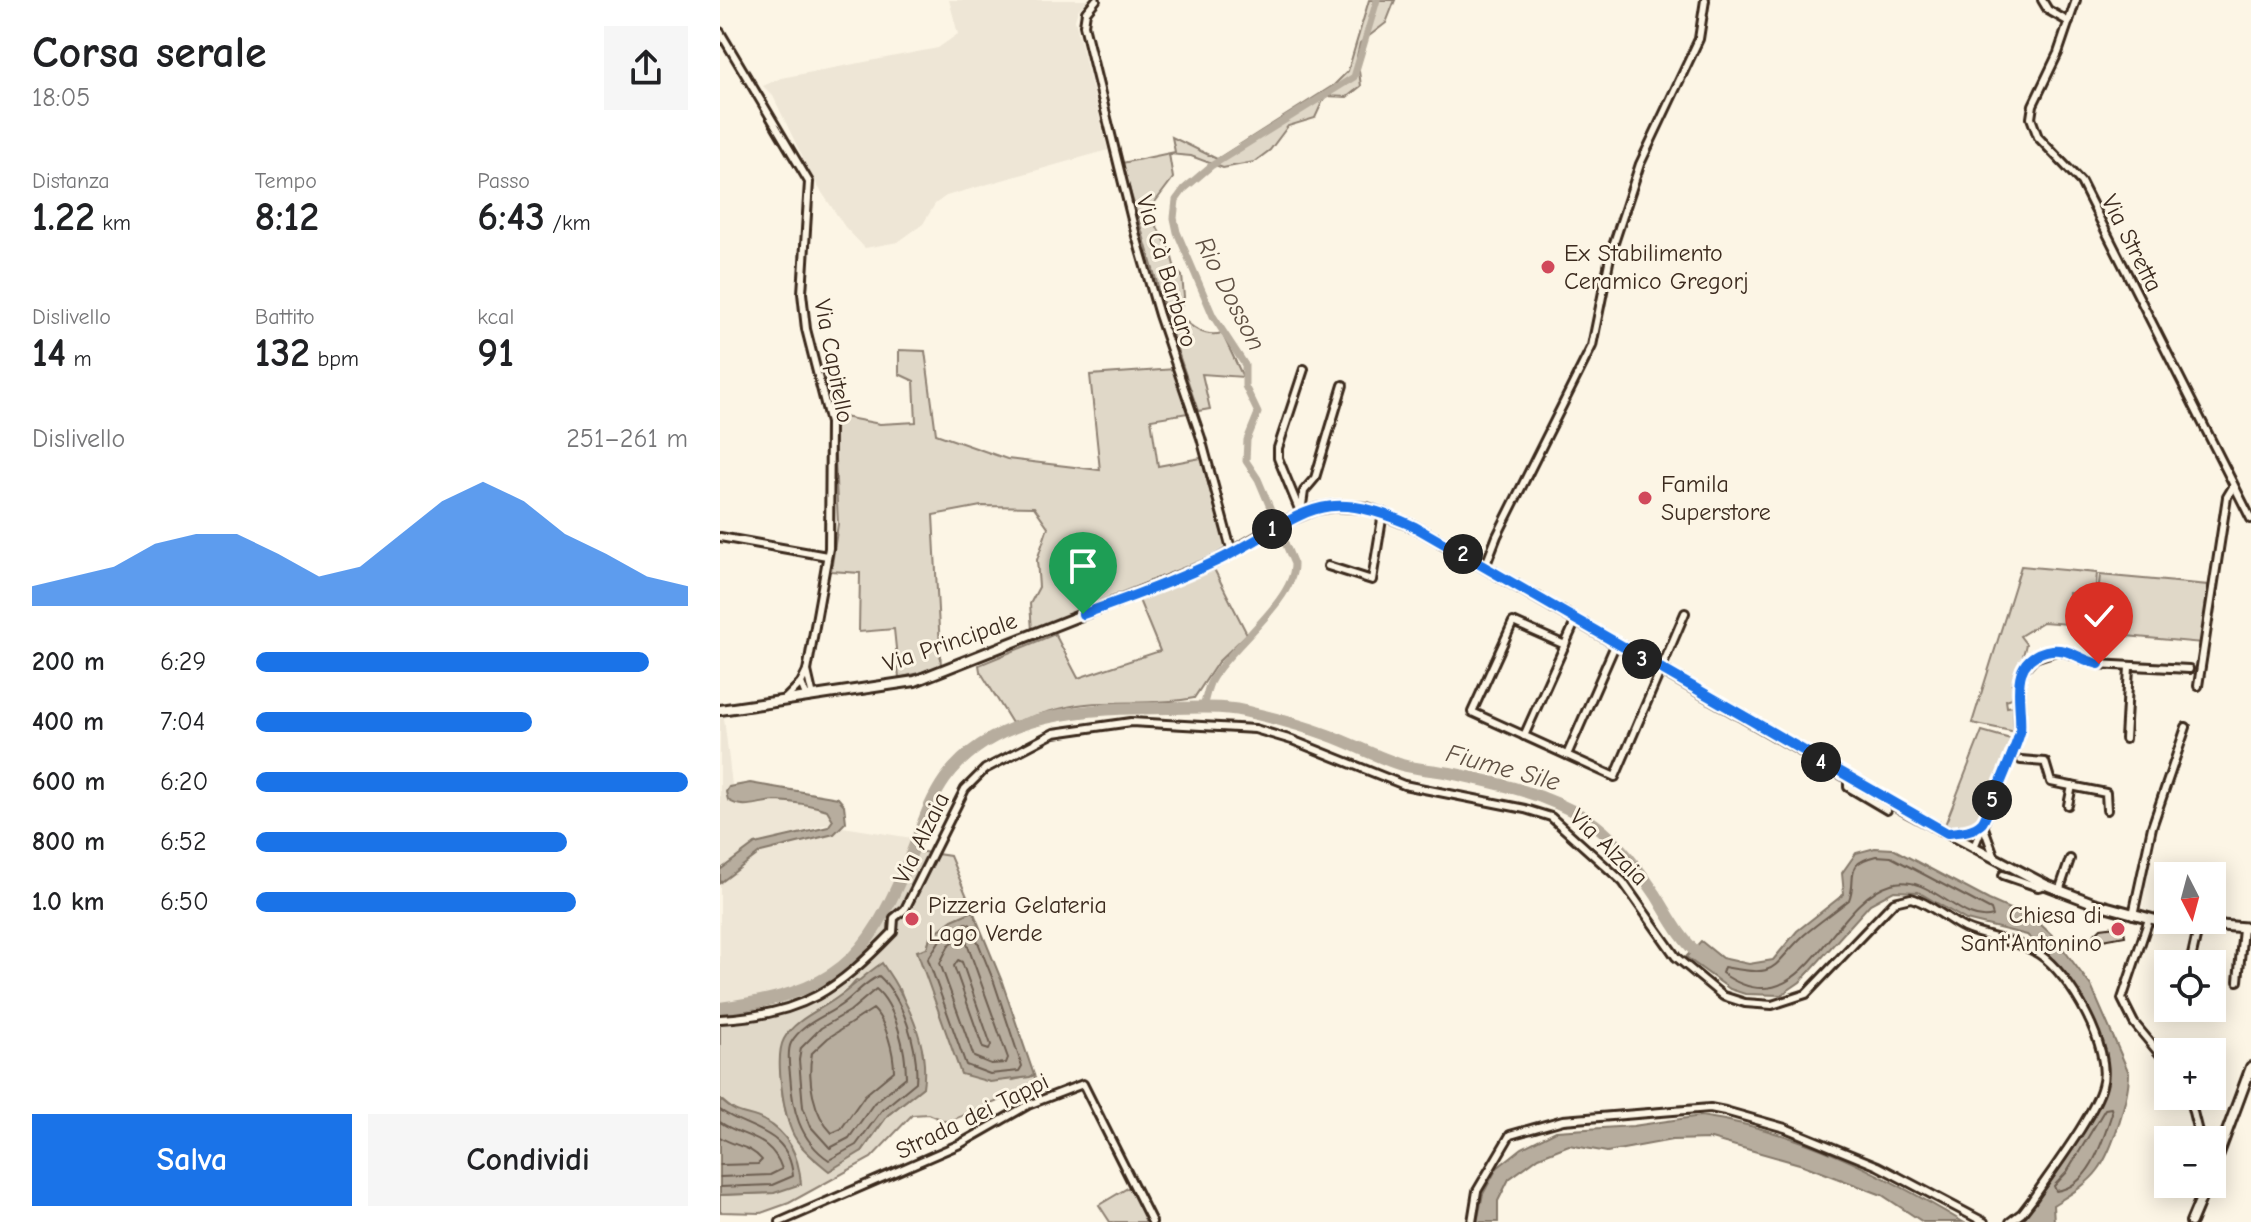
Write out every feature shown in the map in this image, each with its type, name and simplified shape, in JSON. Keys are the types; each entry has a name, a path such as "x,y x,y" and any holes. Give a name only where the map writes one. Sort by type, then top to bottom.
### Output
{"main road":[{"name":"Via Principale","path":"720,710 915,681 1232,553 1301,514 1345,506 1383,513 1415,527 1848,778 2046,885 2154,920"},
{"name":"Via Principale","path":"2226,926 2247,928"},
{"path":"2226,1134 2251,1067"},
{"path":"2191,1222 2200,1198"}],"street":[{"name":"Via Cà Barbaro","path":"1096,0 1086,12 1084,25 1115,160 1159,315 1201,438 1232,553"},
{"path":"1485,567 1497,536 1592,346 1611,252 1640,164 1699,39 1705,0"},
{"path":"2042,0 2048,10 2069,22"},
{"name":"Via Stretta","path":"2076,0 2033,105 2032,125 2038,137 2081,182 2251,519"},
{"name":"Via Capitello","path":"720,32 809,182 802,293 806,329 830,423 827,556 807,671 810,698"},
{"path":"1301,514 1278,458 1278,448 1304,369"},
{"path":"1301,514 1304,491 1315,478 1343,385"},
{"path":"2198,686 2227,497 2233,487"},
{"path":"1328,566 1372,580 1383,513"},
{"path":"720,537 827,556"},
{"path":"1565,645 1513,622 1472,712 1615,777 1663,671 1685,613"},
{"path":"1524,736 1576,620"},
{"path":"1567,755 1616,643"},
{"path":"1974,847 2019,737 2018,683 2031,660 2057,649 2071,652 2092,663 2189,669"},
{"path":"2125,739 2129,667"},
{"name":"Via Capitello","path":"783,701 801,683 807,671"},
{"path":"801,683 810,698"},
{"name":"Via Alzaia","path":"720,1019 780,1011 817,997 858,967 893,932 894,918 905,909 965,789 985,769 1054,733 1131,722 1255,729 1292,740 1404,785 1551,817 1623,882 1676,957 1723,996 1745,1003 1772,1005 1806,994 1894,902 1911,898 1967,930 2025,946 2051,964 2081,1004 2105,1070 2099,1097 2032,1200 2010,1222"},
{"path":"2133,915 2152,827 2186,727"},
{"path":"2021,760 2045,762 2051,782 2106,793 2107,810"},
{"path":"1848,778 1848,787 1887,810"},
{"path":"2068,805 2072,786"},
{"path":"1947,833 1969,830 1983,824"},
{"path":"1983,824 1995,858"},
{"path":"2059,891 2070,859"},
{"path":"2003,875 2038,887 2046,885"},
{"path":"2149,919 2122,999 2134,1023 2154,1047"},
{"path":"2238,981 2247,928"},
{"name":"Strada dei Tappi","path":"780,1222 960,1144 1028,1105 1083,1084 1152,1222"},
{"path":"1472,1222 1477,1191 1510,1135 1563,1120 1710,1108 1750,1117 1844,1151 1897,1174 1960,1212 1984,1222"}],"shaded area":[{"path":"949,0 1088,0 1078,10 1075,20 1108,150 946,196 935,204 923,224 898,242 865,248 845,227 813,179 773,96 763,86 781,78 938,48 958,34"},
{"path":"1369,0 1395,0 1386,23 1360,43 1357,56 1361,86 1347,97 1325,96 1315,118 1288,126 1270,150 1254,162 1223,168 1191,156 1169,154 1173,178 1152,206 1152,218 1170,250 1175,269 1182,276 1184,297 1179,315 1204,333 1222,333 1243,377 1202,374 1210,409 1198,411 1122,163 1175,152 1172,137 1217,159 1334,85 1348,71"},
{"path":"899,350 925,351 936,434 1007,459 1100,470 1090,375 1175,369 1188,413 1151,419 1158,466 1201,458 1227,550 1032,630 1030,604 1039,587 1037,560 1048,527 1034,507 981,506 933,515 941,667 899,678 894,629 859,632 860,573 831,571 838,524 833,415 880,424 916,422 914,381 899,374"},
{"path":"2021,566 2097,573 2095,596 2069,593 2068,624 2043,622 2020,636 2026,644 2012,698 2006,700 2007,707 2014,706 2016,732 1972,723"},
{"path":"1214,569 1247,634 1218,662 1194,698 1086,704 1012,723 980,671 979,665 1055,634 1078,678 1160,651 1139,600"},
{"path":"2100,575 2208,585 2202,643 2094,633"},
{"path":"720,718 724,718 732,785 727,789 750,806 781,801 823,808 833,817 832,823 755,844 720,870"},
{"path":"1982,731 2014,740 1985,802 1981,820 1973,827 1956,829 1945,825"},
{"path":"843,827 912,838 898,881 869,936 840,969 794,996 749,1008 731,1009 720,1004 720,883 761,852 834,834"},
{"path":"917,851 950,856 973,911 952,920 930,937 927,948 918,951 1013,1080 1034,1075 1037,1085 947,1122 928,1114 912,1115 871,1158 789,1203 761,1213 720,1212 720,1195 774,1193 755,1117 741,1116 720,1099 720,1012 784,1000 841,970 879,929","holes":["856,980 900,989 923,1054 923,1087 888,1115 862,1151 815,1160 795,1136 785,1110 782,1063 790,1035 804,1019 844,994"]},
{"path":"1131,1186 1149,1222 1110,1222 1099,1205"}],"water":[{"path":"750,783 838,798 844,805 846,822 834,834 761,852 720,883 720,870 755,844 828,827 833,820 827,810 809,805 777,801 740,805 728,800 726,792 729,787"},
{"path":"1875,848 1893,849 1989,900 2037,921 2054,937 2091,986 2129,1073 2128,1083 2119,1123 2104,1161 2089,1180 2053,1205 2054,1222 2020,1222 2094,1115 2106,1087 2107,1053 2075,987 2047,953 2027,935 1966,920 1918,892 1894,891 1870,904 1800,982 1781,995 1745,994 1730,989 1686,957 1701,941 1722,958 1749,964 1773,960 1797,931 1844,894 1842,873 1856,853"},
{"path":"973,911 1001,979 1034,1075 1030,1077 990,1082 961,1074 917,951 927,948 930,937 952,920"},
{"path":"882,963 900,991 914,1022 923,1054 923,1087 888,1115 862,1151 829,1171 801,1146 790,1127 782,1087 781,1048 795,1026"},
{"path":"720,1099 738,1112 774,1126 781,1133 792,1147 801,1184 774,1193 720,1195"},
{"path":"1701,1116 1771,1132 1837,1156 1963,1222 1923,1222 1882,1195 1803,1165 1711,1139 1672,1140 1607,1152 1569,1145 1539,1157 1509,1179 1498,1201 1498,1222 1477,1222 1483,1194 1497,1168 1522,1148 1556,1131 1633,1126"}],"building":[{"path":"2123,925 2125,936 2103,940 2093,936 2101,928"}],"waterway":[{"name":"Rio Dosson","path":"1203,708 1210,683 1284,593 1294,564 1258,479 1246,461 1247,440 1258,413 1245,386 1245,365 1213,316 1177,232 1174,218 1176,200 1211,166 1354,77 1377,0"},
{"name":"Fiume Sile","path":"720,1008 792,993 842,967 861,948 894,894 934,798 945,779 965,756 990,739 1046,718 1138,708 1242,710 1319,732 1402,765 1486,781 1554,802 1587,819 1616,844 1634,864 1683,937 1703,958"}],"place":[{"name":"Ex Stabilimento Ceramico Gregorj","path":"1548,267"},
{"name":"Famila Superstore","path":"1645,498"},
{"name":"Pizzeria Gelateria Lago Verde","path":"912,919"},
{"name":"Chiesa di Sant'Antonino","path":"2118,929"}],"route":[{"path":"1083,614 1213,563 1301,514 1335,506 1367,508 1415,527 1947,833 1969,830 1983,823 2019,737 2018,683 2029,662 2041,653 2057,649 2099,664"}]}
